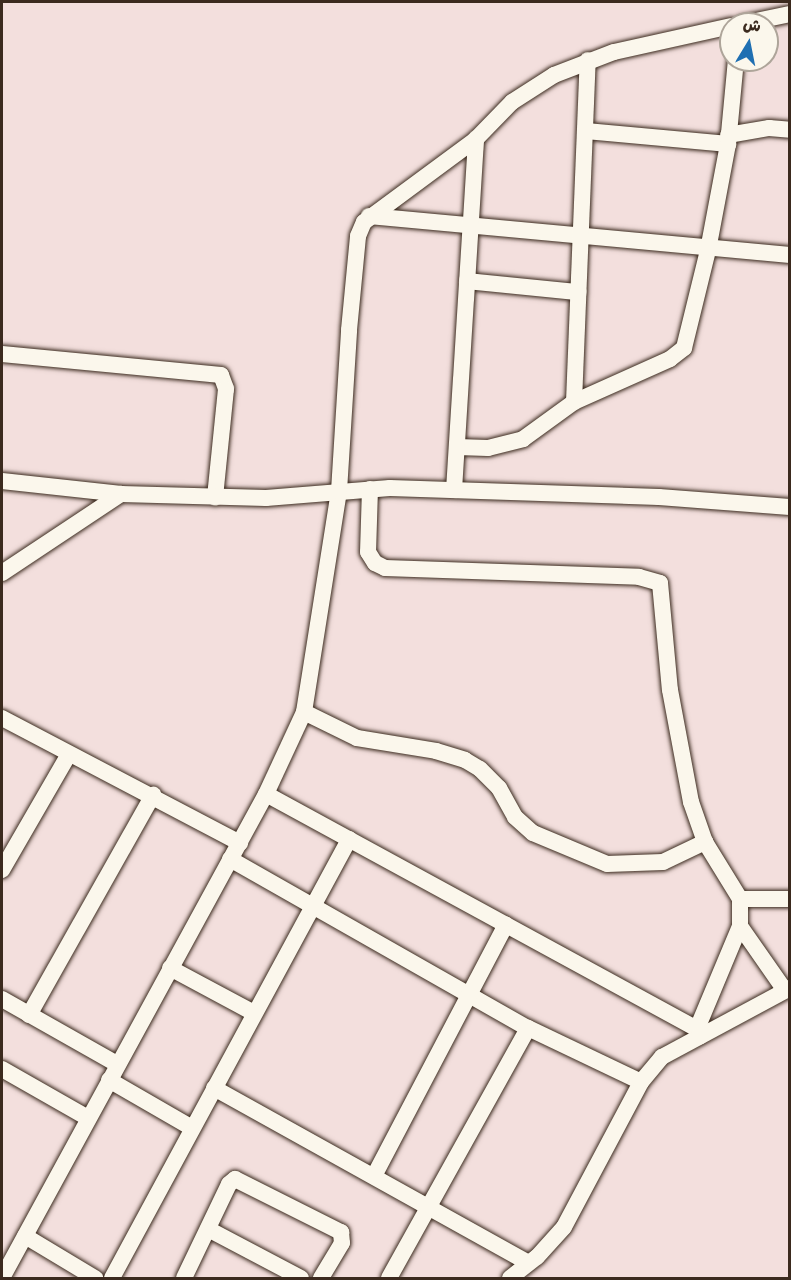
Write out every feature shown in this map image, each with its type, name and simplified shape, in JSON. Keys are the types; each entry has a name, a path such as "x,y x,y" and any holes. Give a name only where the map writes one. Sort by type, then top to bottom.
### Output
{"street":[{"path":"2,1278 117,1064 240,843 266,794 304,712 339,491 358,237 369,216 476,139 533,86 588,60 719,29"},
{"path":"574,402 588,60"},
{"path":"457,447 506,446 523,439 574,402 670,359 684,348 708,250 728,139 735,72"},
{"path":"586,131 728,139 770,128 789,130"},
{"path":"454,490 476,139"},
{"path":"369,216 708,250 789,255"},
{"path":"467,281 578,292"},
{"path":"2,354 221,375 226,389 215,497"},
{"path":"2,481 121,494 266,498 370,489 454,490 789,507"},
{"path":"370,489 368,552 375,563 386,567 639,577 660,583 670,690 683,767 705,842 740,899 740,926 699,1032"},
{"path":"2,573 121,494"},
{"path":"304,712 357,738 436,751 465,760 480,769 499,788 515,817 533,833 607,864 663,862 705,842"},
{"path":"2,717 240,843"},
{"path":"2,870 69,754"},
{"path":"266,794 699,1032"},
{"path":"29,1015 153,795"},
{"path":"112,1278 349,839"},
{"path":"230,859 528,1028 641,1082"},
{"path":"740,899 789,899"},
{"path":"374,1176 506,925"},
{"path":"510,1278 527,1262 537,1257 564,1227 641,1082 673,1048 699,1032 787,988 740,926"},
{"path":"170,968 254,1013"},
{"path":"2,999 117,1064"},
{"path":"389,1278 528,1028"},
{"path":"2,1069 88,1118"},
{"path":"109,1080 192,1128"},
{"path":"214,1088 430,1205 527,1262"},
{"path":"184,1278 229,1184 241,1180 341,1232 342,1243 321,1278"},
{"path":"208,1228 301,1278"},
{"path":"25,1236 95,1278"}]}
